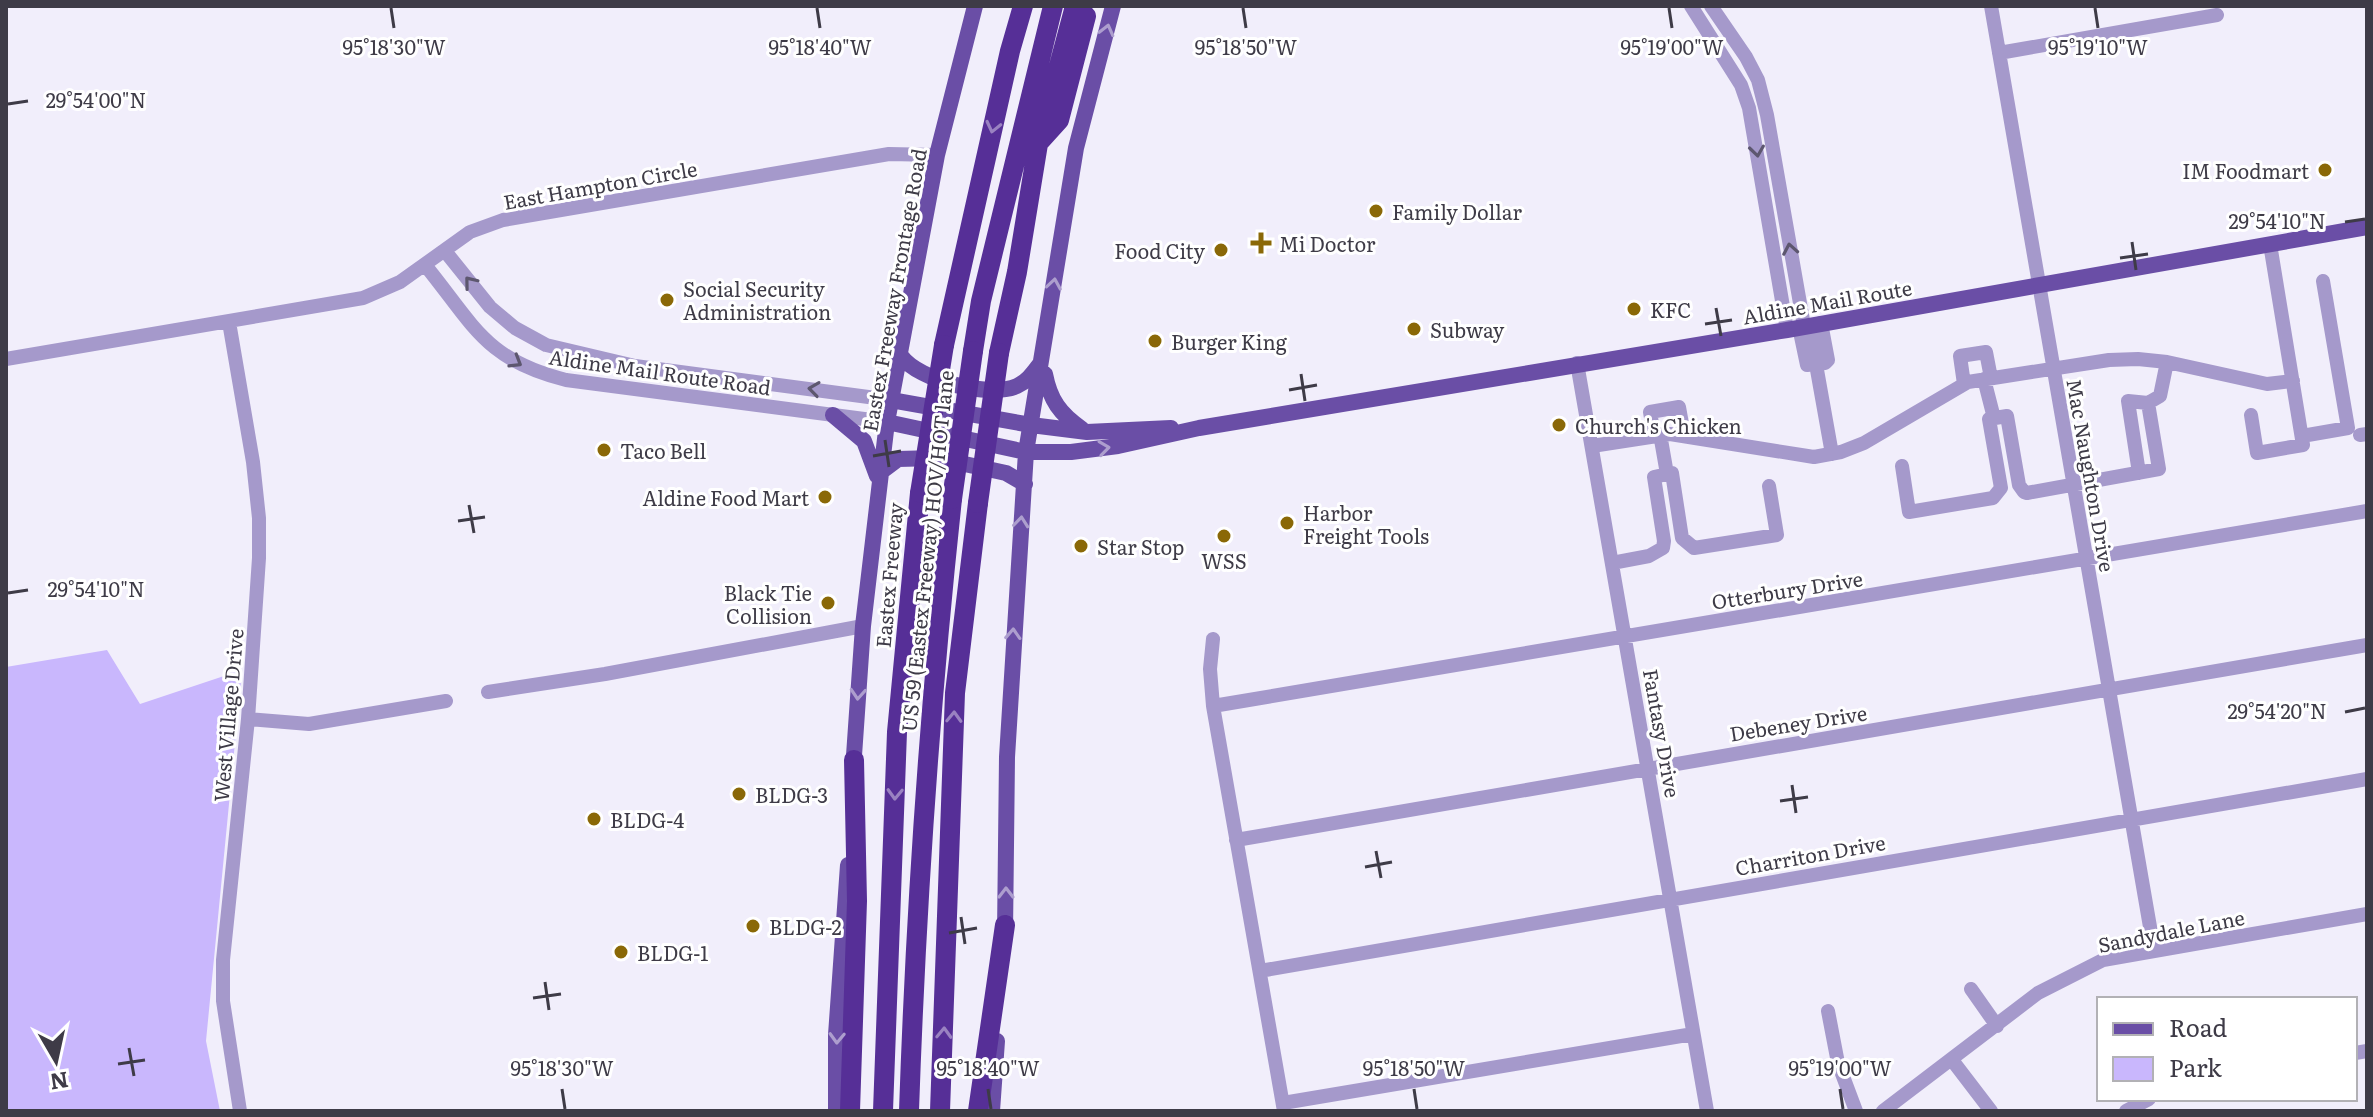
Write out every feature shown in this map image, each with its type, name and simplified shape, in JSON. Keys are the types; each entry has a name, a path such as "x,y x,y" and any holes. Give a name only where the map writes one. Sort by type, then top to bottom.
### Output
{"highway":[{"path":"1010,6 1010,51"},
{"name":"Eastex Freeway","path":"883,1111 897,732 920,493 944,345 1010,51 1023,6"},
{"name":"US 59 (Eastex Freeway) HOV/HOT lane","path":"909,1111 917,909 938,631 952,499 981,301 1053,6"},
{"path":"940,1111 955,693 978,503 999,353 1017,272 1038,144 1075,6"},
{"path":"1038,144 1059,120 1088,6"},
{"path":"850,1111 857,901 854,760"},
{"path":"978,1111 1005,925"}],"main road":[{"name":"Eastex Freeway Frontage Road","path":"836,1111 836,1035 863,626 887,422 937,155 975,6"},
{"path":"992,1111 1005,925 1007,757 1026,452 1076,148 1113,6"},
{"name":"Aldine Mail Route","path":"887,422 1026,452 1071,452 1118,446 1199,428 2367,227"},
{"path":"901,356 918,373 943,383 984,389 1014,388 1027,380 1042,361"},
{"path":"1042,361 1048,394 1059,412 1087,432"},
{"name":"Aldine Mail Route","path":"891,400 1087,432 1199,428"},
{"path":"833,415 864,441 881,478 898,459 937,458 1006,473 1025,484"}],"street":[{"path":"1691,6 1757,106"},
{"path":"1711,6 1758,80 1757,106 1804,326 1807,365 1825,363 1828,360 1804,326"},
{"name":"Mac Naughton Drive","path":"1991,6 2154,950"},
{"path":"1999,53 2217,15"},
{"name":"East Hampton Circle","path":"6,359 363,298 400,282 470,232 503,220 889,154 937,155"},
{"path":"2251,415 2257,453 2303,445 2270,244"},
{"name":"Aldine Mail Route Road","path":"445,251 490,307 515,328 546,345 639,366 891,400"},
{"name":"Aldine Mail Route Road","path":"425,265 480,337 515,363 533,372 566,380 887,422"},
{"path":"2302,436 2348,428 2323,281"},
{"path":"480,337 501,317"},
{"name":"West Village Drive","path":"229,322 253,462 259,518 248,719 223,960 223,1001 240,1111"},
{"path":"1964,384 1960,356 1986,352 1994,418"},
{"path":"1592,446 1657,435 1684,435 1806,457 1832,454 1864,443 1964,384 2123,358 2167,362 2267,384 2293,381"},
{"path":"2001,488 1989,419 2007,416 2019,485 2027,493 2159,469 2148,403 2160,396 2167,362"},
{"name":"Fantasy Drive","path":"1577,363 1707,1111"},
{"path":"1816,365 1832,454"},
{"path":"636,388 639,366"},
{"path":"781,408 785,385"},
{"path":"1667,474 1650,412 1679,407 1684,435"},
{"path":"1902,466 1909,512 1993,498 2001,488 2019,485"},
{"path":"1612,563 1655,554 1663,548 1654,477 1672,473 1682,538 1688,545 1699,548 1777,535 1769,486"},
{"name":"Otterbury Drive","path":"1213,706 2367,511"},
{"path":"1664,541 1682,538"},
{"path":"488,692 605,674 863,626"},
{"path":"1213,639 1210,669 1213,706 1284,1107 1693,1034"},
{"name":"Debeney Drive","path":"1236,840 2367,645"},
{"path":"248,719 309,724 446,701"},
{"name":"Charriton Drive","path":"1260,971 2367,779"},
{"name":"Sandydale Lane","path":"1883,1111 2038,993 2103,960 2367,914"},
{"path":"1971,989 1997,1026"},
{"path":"1828,1011 1838,1063 1856,1111"},
{"path":"1952,1060 1991,1111"},
{"path":"2126,1111 2145,1101"}],"green space":[{"path":"107,650 140,704 242,670 206,1041 220,1111 6,1111 6,667"}],"place":[{"name":"IM Foodmart","path":"2325,170"},
{"name":"Family Dollar","path":"1376,211"},
{"name":"Mi Doctor","path":"1261,243"},
{"name":"Food City","path":"1221,250"},
{"name":"Social Security Administration","path":"667,300"},
{"name":"KFC","path":"1634,309"},
{"name":"Subway","path":"1414,329"},
{"name":"Burger King","path":"1155,341"},
{"name":"Church's Chicken","path":"1559,425"},
{"name":"Taco Bell","path":"604,450"},
{"name":"Aldine Food Mart","path":"825,497"},
{"name":"Harbor Freight Tools","path":"1287,523"},
{"name":"WSS","path":"1224,536"},
{"name":"Star Stop","path":"1081,546"},
{"name":"Black Tie Collision","path":"828,603"},
{"name":"BLDG-3","path":"739,794"},
{"name":"BLDG-4","path":"594,819"},
{"name":"BLDG-2","path":"753,926"},
{"name":"BLDG-1","path":"621,952"}]}
